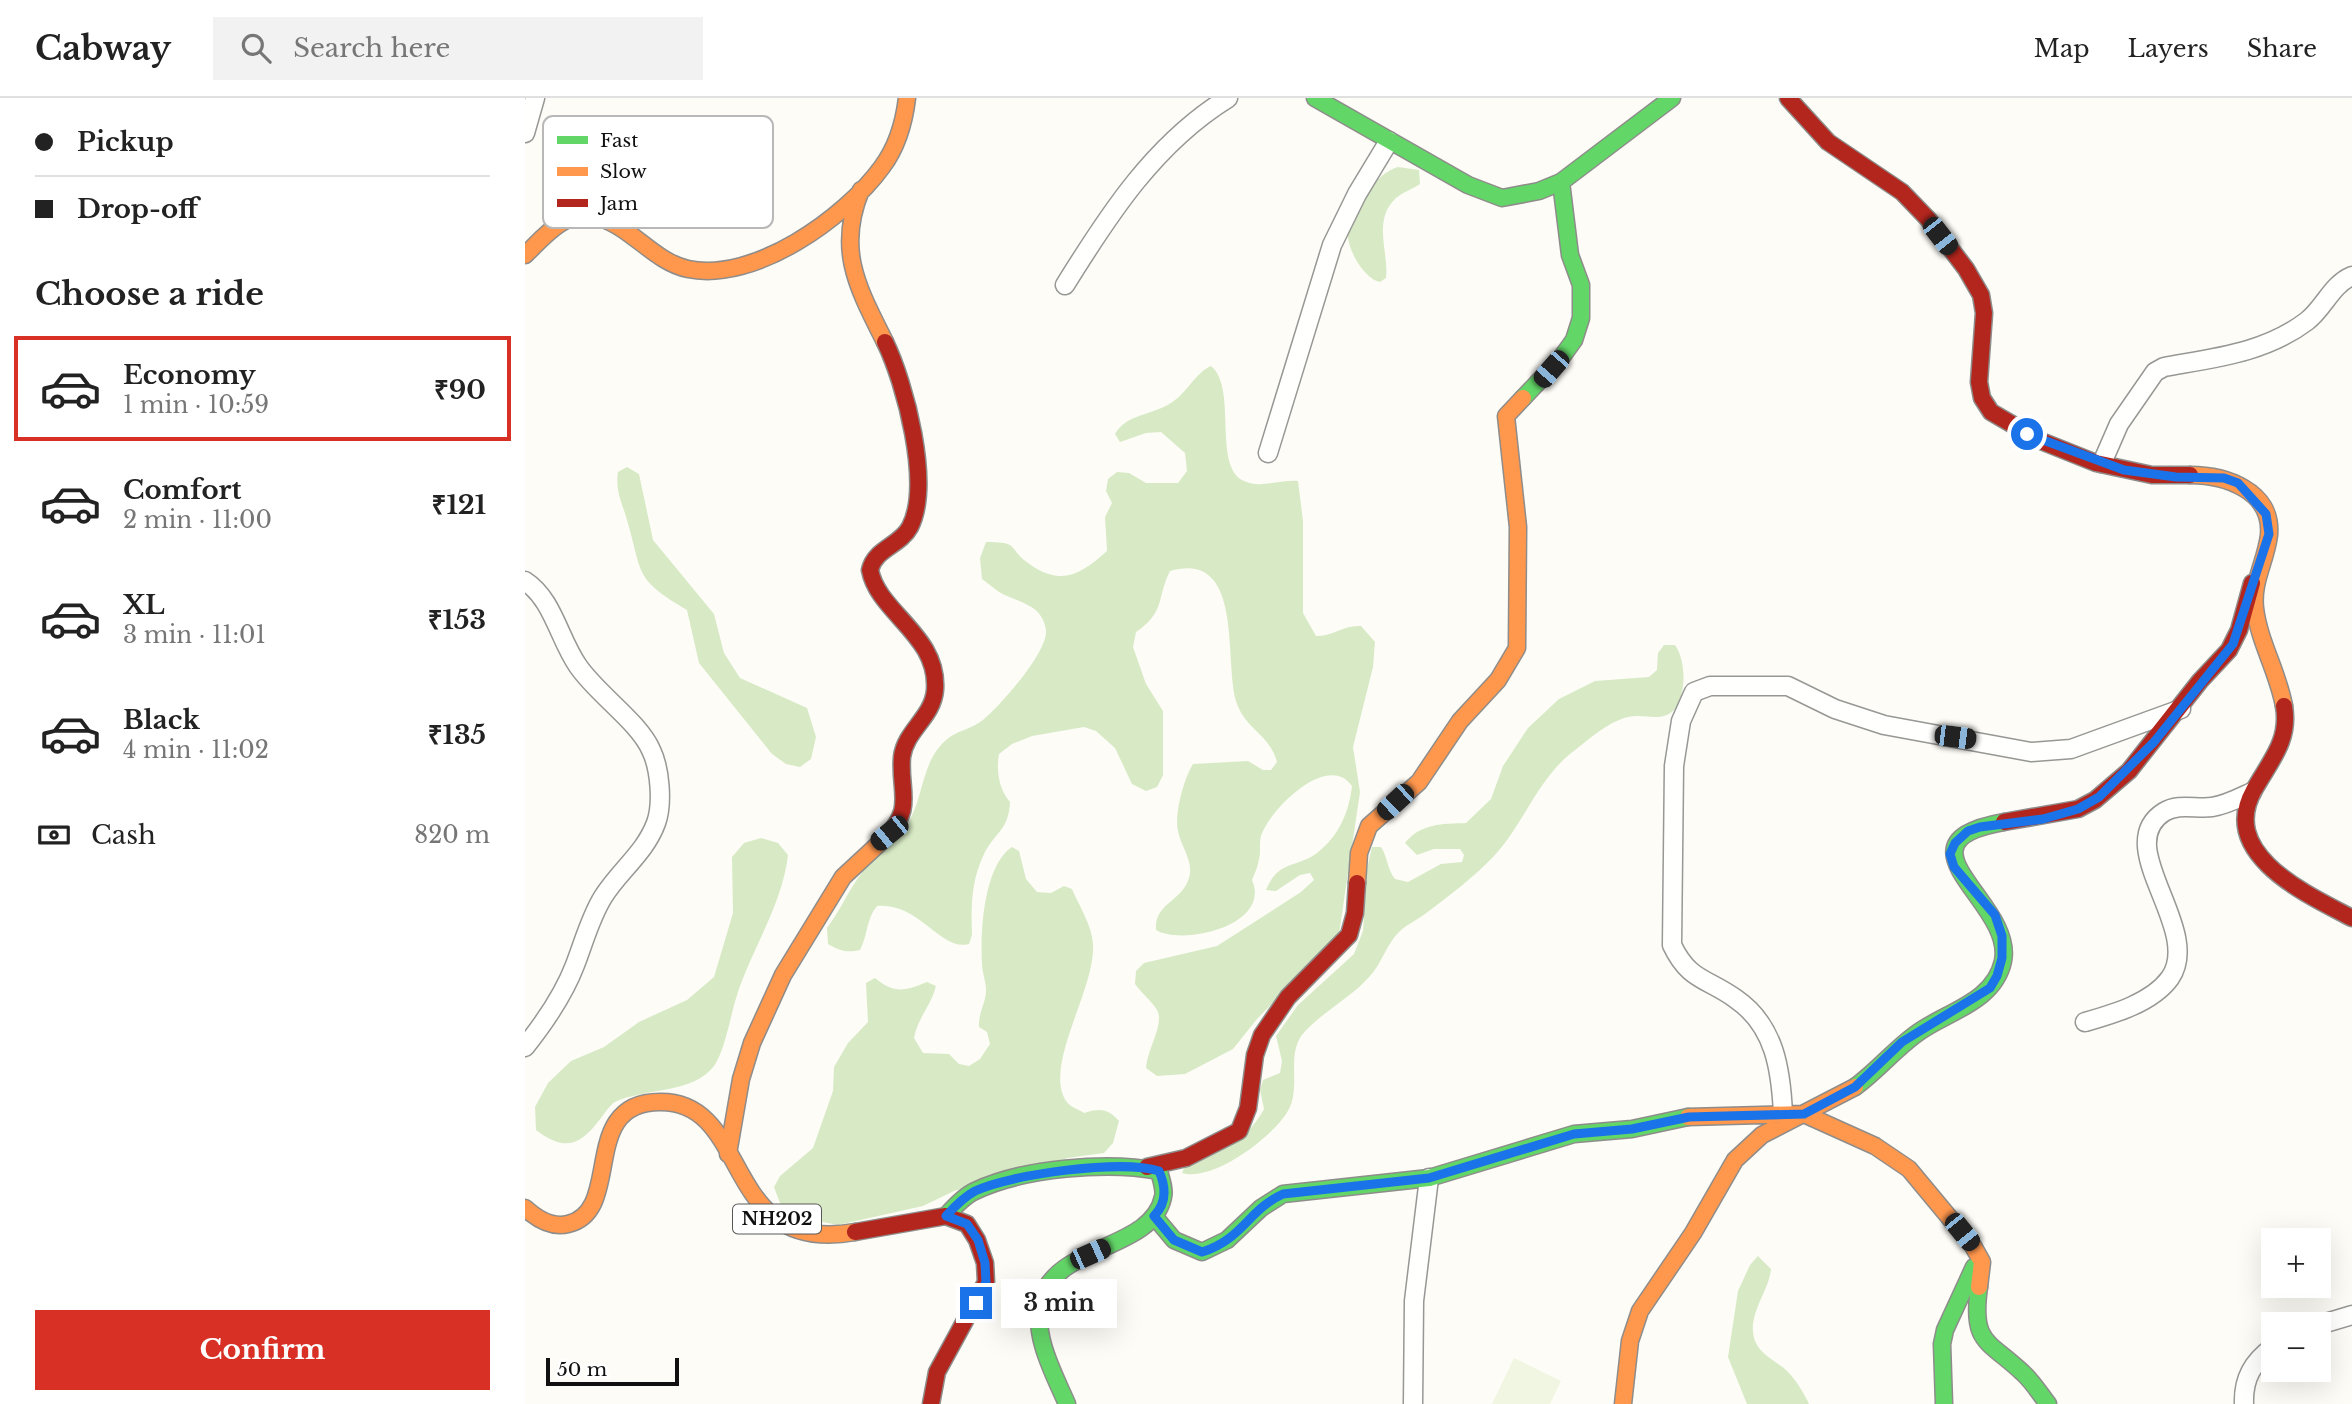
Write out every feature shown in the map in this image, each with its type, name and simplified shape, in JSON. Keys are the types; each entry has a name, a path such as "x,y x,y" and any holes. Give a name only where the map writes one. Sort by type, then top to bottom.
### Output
{"main road":[{"path":"617,228 665,261 705,273 749,266 776,254 835,212 880,170 901,134 907,98"},
{"path":"1315,98 1468,185 1502,198 1539,191 1561,182 1672,98"},
{"path":"1623,1404 1628,1352 1640,1311 1747,1146 1777,1125 1855,1087 1902,1042 1949,1012 1978,998 1997,976 2002,936 1995,915 1954,867 1950,854 1955,843 1968,831 1980,827 2043,819 2078,809 2099,797 2181,709 2233,644 2269,534 2266,514 2238,483 2224,478 2148,474 2102,463 2048,444 2005,424 1988,411 1979,394 1978,375 1986,329 1980,295 1973,280 1915,204 1894,185 1828,142 1797,101"},
{"path":"930,1404 937,1372 986,1282 985,1263 978,1240 967,1224 946,1216 975,1191 1007,1181 1053,1172 1147,1167 1186,1158 1239,1130 1248,1108 1255,1055 1262,1035 1288,997 1349,935 1355,913 1359,853 1369,826 1419,782 1460,721 1498,680 1514,654 1518,632 1518,527 1506,416 1561,358 1574,340 1583,301 1570,254 1561,182"},
{"path":"727,1154 736,1089 775,988 844,876 901,818 906,793 902,769 904,747 912,730 933,706 936,687 932,667 921,643 872,581 870,567 879,551 906,533 917,510 910,412 903,383 857,280 848,248 850,220 861,189"},
{"path":"525,255 556,228"},
{"path":"2255,576 2256,615 2279,687 2285,731 2277,753 2244,808 2243,827 2259,856 2283,877 2352,917"},
{"name":"NH202","path":"525,1208 538,1220 553,1224 581,1222 591,1212 597,1198 605,1141 619,1119 639,1105 673,1102 703,1114 762,1207 781,1223 803,1234 827,1237 946,1216"},
{"path":"1154,1216 1174,1240 1202,1252 1223,1245 1237,1234 1264,1203 1283,1194 1429,1178 1574,1134 1632,1129 1689,1117 1804,1114 1875,1146 1902,1163 1979,1257 1983,1268 1976,1317 1979,1333 1987,1345 2024,1374 2048,1404"},
{"path":"1067,1404 1043,1338 1041,1300 1048,1282 1090,1254 1129,1236 1160,1210 1165,1196 1163,1181 1159,1171 1147,1167"},
{"path":"1944,1404 1942,1344 1945,1330 1979,1257"}],"street":[{"path":"525,133 535,98"},
{"path":"1065,285 1127,192 1163,149 1194,119 1228,98"},
{"path":"1268,453 1308,314 1332,245 1357,194 1389,141"},
{"path":"2102,463 2119,424 2155,372 2164,367 2246,351 2293,330 2309,319 2337,286 2352,276"},
{"path":"525,581 543,596 561,638 579,667 647,743 655,764 659,793 657,821 647,843 604,895 587,928 574,968 525,1047"},
{"path":"1783,1114 1778,1060 1770,1038 1757,1018 1738,999 1681,965 1672,945 1674,766 1681,721 1694,692 1710,686 1789,686 1835,709 1884,725 2031,752 2071,749 2181,709"},
{"path":"2085,1022 2115,1013 2149,995 2169,978 2176,964 2177,934 2147,852 2154,823 2164,812 2178,807 2212,807 2252,792"},
{"path":"1413,1404 1414,1301 1429,1178"},
{"path":"2331,1321 2352,1315"},
{"path":"2244,1404 2246,1380 2261,1359"}],"green space":[{"path":"1398,167 1419,170 1420,184 1396,198 1385,216 1383,236 1386,278 1380,282 1369,276 1357,261 1350,246 1348,230 1366,192 1381,176"},
{"path":"1211,366 1219,377 1223,391 1229,460 1235,473 1244,481 1257,484 1298,481 1303,521 1303,613 1316,636 1361,626 1375,642 1373,667 1353,747 1360,792 1339,934 1257,1019 1233,1049 1185,1074 1157,1076 1146,1068 1159,1016 1155,1007 1135,984 1136,971 1144,963 1217,946 1301,892 1314,880 1310,873 1300,875 1276,891 1266,890 1282,869 1310,858 1331,839 1345,814 1352,786 1342,777 1329,775 1301,788 1275,812 1261,836 1259,862 1252,880 1255,896 1249,909 1237,920 1203,933 1168,934 1156,930 1159,914 1181,892 1189,878 1189,860 1178,831 1177,816 1183,787 1193,764 1248,761 1263,770 1271,770 1277,762 1268,744 1245,719 1236,701 1226,612 1220,592 1210,576 1194,569 1170,571 1156,611 1136,632 1133,647 1146,684 1163,711 1163,775 1157,787 1146,791 1132,784 1115,748 1096,731 1084,727 1032,736 1012,744 999,754 998,760 999,779 1010,802 1009,811 1004,825 984,854 977,874 969,944 949,941 917,918 892,907 877,906 860,950 844,951 828,944 827,928 861,874 898,837 908,823 931,759 937,750 949,738 979,723 991,713 1022,678 1045,640 1046,630 1040,614 1028,605 999,592 982,579 980,558 986,542 1009,545 1028,563 1050,575 1079,572 1097,559 1107,551 1105,517 1112,503 1106,491 1108,479 1117,472 1129,473 1146,483 1178,483 1187,471 1185,453 1161,432 1146,433 1120,442 1115,434 1126,422 1171,403"},
{"path":"627,467 639,474 653,540 714,614 724,653 740,678 807,708 816,737 811,759 800,767 786,764 772,754 699,663 687,610 657,590 643,573 618,491 618,472"},
{"path":"1664,645 1675,645 1683,668 1683,687 1674,710 1658,717 1634,716 1620,719 1590,738 1558,765 1494,856 1452,893 1399,932 1370,976 1302,1035 1295,1051 1293,1098 1283,1118 1272,1130 1227,1164 1195,1174 1182,1173 1184,1168 1239,1138 1257,1121 1264,1109 1260,1090 1263,1080 1280,1073 1282,1061 1276,1036 1298,1005 1354,954 1363,931 1367,869 1372,847 1381,847 1395,879 1408,882 1441,864 1462,862 1464,855 1460,849 1434,849 1417,855 1405,843 1425,828 1440,824 1466,823 1491,799 1503,766 1528,728 1559,699 1595,681 1649,677 1657,670 1658,653"},
{"path":"761,838 778,843 788,855 785,874 780,892 743,978 725,1042 714,1066 705,1075 681,1086 615,1102 586,1135 571,1143 555,1141 536,1130 535,1107 548,1083 571,1061 604,1047 639,1022 687,1000 714,977 733,913 732,857 744,843"},
{"path":"1012,847 1019,851 1026,879 1037,892 1051,893 1064,886 1072,889 1090,930 1093,944 1092,962 1065,1047 1061,1086 1066,1101 1072,1106 1084,1113 1094,1110 1107,1111 1119,1121 1113,1143 1104,1153 1068,1158 954,1191 923,1206 838,1225 791,1216 780,1203 774,1187 780,1176 813,1148 833,1091 834,1067 848,1043 868,1022 866,983 875,978 894,989 906,989 927,982 936,986 914,1038 923,1053 949,1054 959,1064 969,1066 980,1059 990,1044 987,1032 979,1027 986,990 982,963 983,917 995,868"},
{"path":"1758,1256 1771,1269 1753,1324 1757,1346 1791,1375 1809,1404 1747,1404 1728,1357 1738,1291 1750,1265"},
{"path":"1514,1358 1561,1381 1550,1404 1492,1404"}],"traffic: fast":[{"path":"1315,98 1468,185 1502,198 1539,191 1561,182 1672,98"},
{"path":"1523,398 1561,358 1574,340 1581,318 1581,285 1570,255 1561,182"},
{"path":"1855,1087 1916,1034 1979,997 1998,975 2003,961 2002,939 1992,917 1955,860 1956,844 1971,832 2004,822"},
{"path":"1154,1216 1174,1240 1202,1252 1227,1240 1261,1208 1283,1194 1429,1178 1574,1134 1632,1129 1688,1117"},
{"path":"946,1216 971,1193 1017,1177 1091,1167 1159,1171 1163,1197 1155,1215 1123,1239 1064,1268 1050,1282 1041,1301 1039,1327 1042,1341 1067,1404"},
{"path":"1944,1404 1942,1344 1945,1330 1974,1267"},
{"path":"1979,1287 1977,1306 1980,1331 1992,1346 2027,1377 2048,1404"}],"traffic: slow":[{"path":"621,228 662,258 688,269 714,271 741,266 769,256 822,225 866,187 896,143 907,98"},
{"path":"861,190 850,231 850,250 859,286 885,342"},
{"path":"525,255 554,228"},
{"path":"1357,883 1359,853 1369,826 1419,782 1460,721 1498,680 1517,648 1518,527 1506,416 1523,398"},
{"path":"2190,475 2231,482 2255,496 2263,507 2268,520 2269,535 2255,589 2255,608 2260,633 2284,706"},
{"path":"728,1154 741,1079 752,1043 783,975 843,877 885,838"},
{"path":"1623,1404 1630,1341 1640,1311 1693,1233 1735,1160 1762,1135 1855,1087"},
{"path":"525,1208 540,1219 556,1225 568,1224 585,1215 595,1199 610,1137 619,1119 635,1106 661,1102 690,1109 711,1126 759,1201 781,1222 812,1233 855,1232"},
{"path":"1688,1117 1804,1114 1875,1146 1909,1169 1973,1246 1982,1262 1979,1287"}],"traffic: jam":[{"path":"1788,98 1828,142 1902,192 1928,219 1966,269 1981,295 1984,313 1979,382 1982,398 1991,412 2041,441 2096,463 2152,475 2190,475"},
{"path":"885,342 907,407 917,460 918,486 916,508 910,527 900,539 877,557 870,570 884,599 928,654 934,671 935,690 929,708 904,748 903,808 900,818 885,838"},
{"path":"2004,822 2078,809 2095,800 2129,771 2200,681 2229,650 2239,630 2252,583"},
{"path":"2284,706 2284,730 2281,740 2254,790 2246,813 2248,834 2257,852 2272,869 2312,897 2352,918"},
{"path":"1147,1167 1186,1158 1239,1131 1248,1108 1255,1055 1262,1035 1288,997 1349,935 1355,913 1357,883"},
{"path":"855,1232 946,1216 967,1224 977,1240 985,1263 986,1282 937,1372 931,1404"}],"route":[{"path":"976,1303 986,1282 985,1263 978,1240 967,1224 946,1216 957,1203 975,1191 1007,1181 1053,1172 1129,1167 1147,1167 1159,1171 1165,1196 1160,1210 1154,1216 1162,1229 1174,1240 1202,1252 1223,1245 1237,1234 1264,1203 1283,1194 1429,1178 1574,1134 1632,1129 1662,1121 1719,1114 1804,1114 1855,1087 1902,1042 1949,1012 1978,998 1990,988 1997,976 2002,958 2002,936 1995,915 1954,867 1950,854 1955,843 1968,831 1980,827 2043,819 2078,809 2099,797 2154,742 2202,679 2233,644 2269,534 2266,514 2255,498 2238,483 2224,478 2176,477 2124,470 2027,434"}]}
